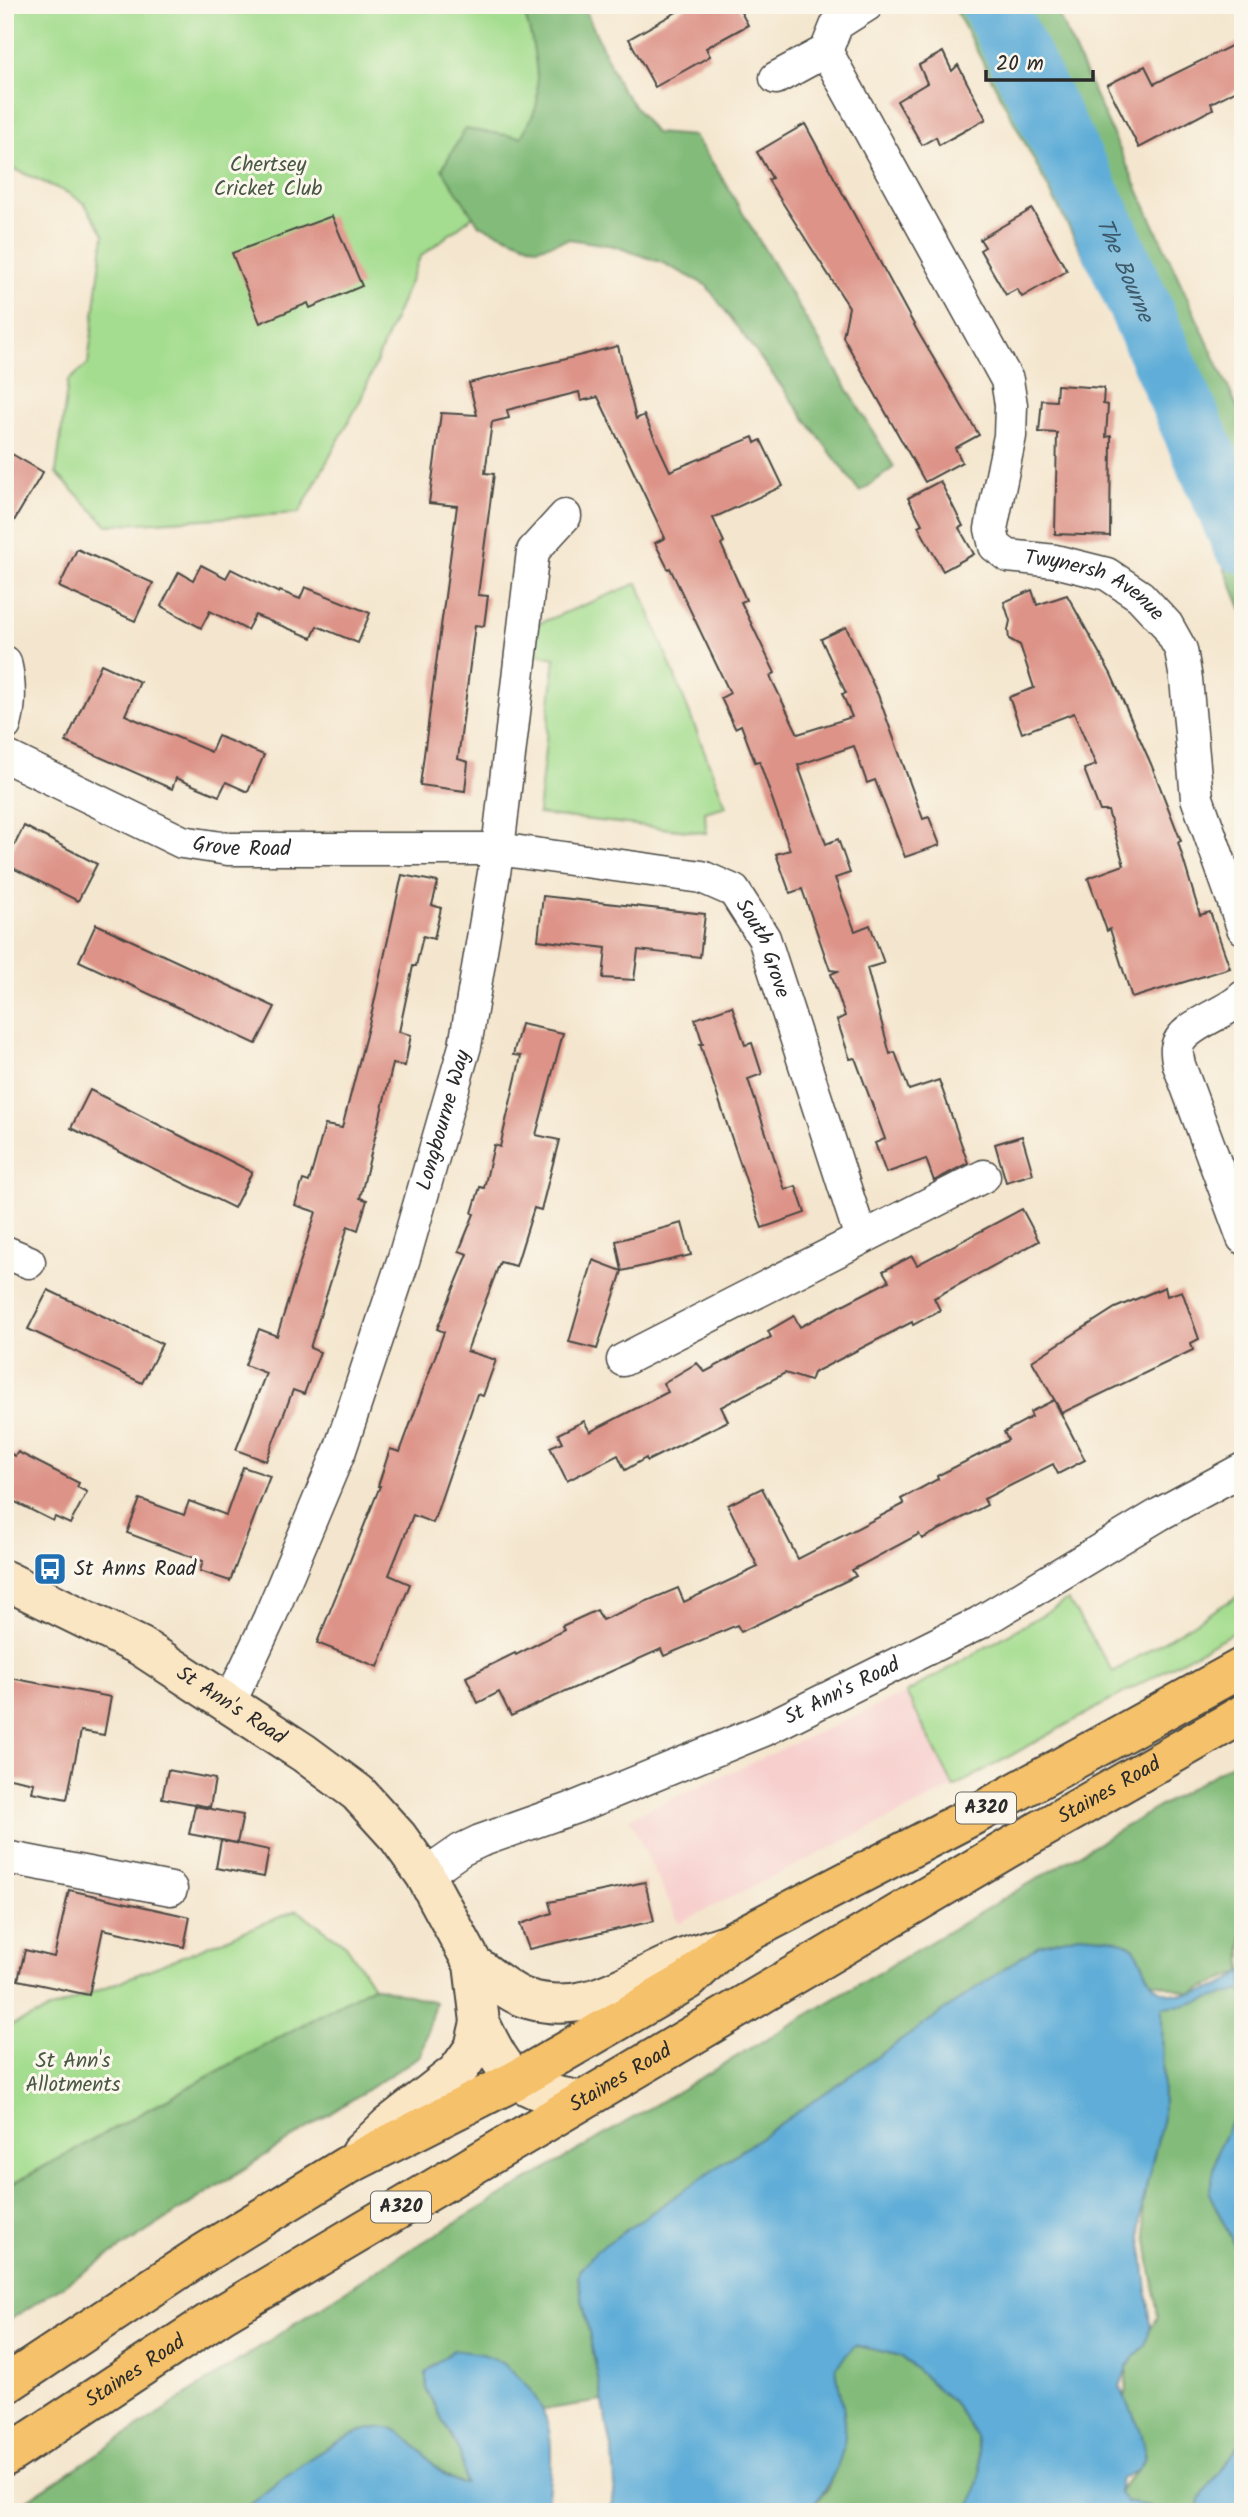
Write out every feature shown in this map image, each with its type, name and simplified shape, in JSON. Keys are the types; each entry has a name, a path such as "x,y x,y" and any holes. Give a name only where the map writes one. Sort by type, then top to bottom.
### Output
{"main road":[{"name":"St Ann's Road","path":"5,1580 140,1646 304,1753 358,1793 398,1837 425,1875 473,1964 480,2022 498,2060 516,2080 535,2091 580,2100"},
{"name":"Staines Road","path":"5,2385 201,2255 348,2165 516,2080 688,1980 726,1944 978,1813 1243,1667"},
{"name":"Staines Road","path":"5,2457 222,2314 580,2100 1243,1714"},
{"name":"St Ann's Road","path":"473,1964 525,1998 551,2004 587,2000 621,1990 676,1961 726,1944"},
{"name":"St Ann's Road","path":"348,2165 388,2126 457,2072 474,2048 480,2022"}],"street":[{"path":"776,78 826,51 837,24 867,5"},
{"name":"Twynersh Avenue","path":"826,51 1007,380 1011,405 1010,436 991,529 995,546 1008,556 1055,561 1107,574 1140,596 1167,625 1181,650 1197,798 1243,928"},
{"name":"Longbourne Way","path":"229,1704 269,1619 340,1450 404,1258 465,1046 498,849 533,551 565,516"},
{"path":"5,662 10,684 9,712 5,725"},
{"name":"Grove Road","path":"5,756 182,842 228,849 498,849"},
{"name":"South Grove","path":"498,849 702,877 734,891 764,938 861,1238"},
{"path":"1243,997 1235,1006 1184,1034 1177,1048 1179,1065 1243,1238"},
{"path":"623,1360 984,1176"},
{"name":"St Ann's Road","path":"425,1875 461,1850 480,1841 576,1807 764,1730 979,1623 1160,1514 1243,1469"},
{"path":"5,1857 170,1889"}],"shaded area":[{"path":"906,1693 954,1787 679,1923 629,1818"}],"green space":[{"name":"Chertsey Cricket Club","path":"5,5 582,5 588,128 420,257 361,399 299,513 107,525 56,473 68,381 88,364 104,234 84,203 5,165"},
{"path":"520,5 583,5 620,87 655,133 694,136 716,168 894,467 860,492 706,285 663,263 614,246 569,239 537,248 479,225 442,169 465,129 521,137 533,115 537,102 536,66 532,40"},
{"path":"953,5 1054,5 1243,420 1243,612 1126,337"},
{"path":"638,583 726,806 705,812 706,833 538,814 555,658 528,652 537,624"},
{"path":"1243,1593 1243,1627 954,1787 906,1693 1068,1600 1113,1672"},
{"path":"1243,1757 1242,1972 1191,1993 1150,1981 1134,1949 578,2277 603,2401 542,2410 528,2388 426,2389 460,2453 465,2483 441,2471 403,2434 259,2497 242,2512 9,2512 381,2267"},
{"name":"St Ann's Allotments","path":"297,1910 346,1945 373,1986 5,2188 5,2028"},
{"path":"373,1986 435,2002 421,2055 5,2323 5,2188"},
{"path":"1243,1989 1243,2112 1209,2193 1243,2263 1243,2439 1200,2499 1200,2512 1156,2512 1150,2506 1126,2502 1118,2491 1140,2467 1146,2455 1125,2399 1127,2367 1158,2317 1142,2205 1163,2117 1162,2007"},
{"path":"854,2345 901,2356 955,2404 976,2437 981,2469 970,2512 808,2512 829,2487 838,2391 836,2367"}],"water":[{"path":"1078,1935 1108,1938 1129,1945 1137,1953 1152,1983 1164,1992 1188,1994 1216,1987 1237,1976 1243,1968 1243,1990 1185,2005 1162,2007 1163,2117 1142,2205 1140,2227 1151,2326 1145,2345 1127,2367 1120,2387 1134,2416 1145,2450 1140,2467 1121,2479 1118,2491 1126,2502 1150,2506 1159,2512 970,2512 981,2469 976,2437 955,2404 901,2356 855,2345 836,2367 845,2422 840,2459 830,2482 808,2512 611,2512 615,2486 613,2453 578,2277 581,2269 596,2251 1039,1945"},
{"path":"1243,2112 1243,2263 1209,2193 1219,2147 1231,2122"},
{"path":"453,2350 481,2354 497,2360 519,2377 543,2411 551,2445 546,2512 242,2512 314,2456 357,2433 377,2428 394,2429 401,2433 446,2475 465,2483 460,2453 426,2389 426,2372"},
{"path":"1243,2439 1243,2512 1198,2512 1200,2499"}],"building":[{"path":"689,5 737,5 748,25 706,48 710,56 655,87 629,39"},
{"path":"1243,40 1243,87 1211,103 1213,109 1139,148 1107,85 1145,66 1154,84"},
{"path":"943,52 952,71 958,65 986,119 939,145 936,137 922,145 897,101 927,83 919,65"},
{"path":"805,124 918,332 979,435 955,448 962,462 925,482 843,337 849,307 768,180 772,178 757,152"},
{"path":"1032,209 1067,271 1022,297 1017,289 1006,295 980,250 985,247 980,239"},
{"path":"332,216 362,286 310,308 308,303 260,323 232,253"},
{"path":"618,346 636,419 644,415 670,471 753,437 755,443 761,440 783,486 713,518 724,542 721,544 746,600 741,602 775,673 770,676 798,734 852,717 842,694 846,693 821,639 846,627 878,695 923,819 929,817 940,845 905,857 875,780 867,783 854,746 798,765 826,844 838,839 850,873 835,878 855,931 870,925 884,963 867,968 890,1054 895,1052 909,1090 939,1080 968,1163 934,1181 926,1159 886,1173 875,1143 885,1139 855,1058 850,1059 837,1020 845,1016 831,974 838,971 830,970 802,889 790,893 776,854 790,850 759,761 755,762 741,725 735,728 721,698 730,693 670,568 668,569 655,543 665,538 598,397 581,401 579,392 507,410 509,418 492,422 485,473 494,474 478,595 488,596 484,626 475,625 458,759 468,762 465,791 420,785 457,506 429,503 441,413 477,415 469,383"},
{"path":"1057,385 1104,388 1103,404 1108,405 1106,437 1111,436 1110,536 1055,534 1057,433 1039,432 1042,400 1056,401"},
{"path":"5,450 43,472 5,536"},
{"path":"940,481 963,526 959,528 974,554 943,571 918,526 922,524 908,498"},
{"path":"77,549 153,583 135,621 59,587"},
{"path":"201,565 226,578 231,569 279,593 280,591 300,599 305,587 370,613 358,643 317,626 312,638 255,615 247,630 210,611 201,628 161,606 179,572 193,580"},
{"path":"1032,590 1037,605 1067,595 1111,674 1181,841 1178,842 1200,915 1210,912 1230,968 1132,998 1110,929 1107,931 1088,878 1124,865 1108,811 1100,811 1084,769 1096,765 1074,713 1022,733 1009,697 1034,688 1020,645 1009,639 1010,621 1004,602"},
{"path":"101,664 140,682 125,715 211,752 218,736 264,755 248,792 226,782 219,796 176,778 172,789 66,742"},
{"path":"24,826 97,864 78,901 5,864"},
{"path":"402,875 438,882 432,905 441,908 434,939 423,936 416,966 413,966 399,1032 411,1035 405,1066 393,1064 360,1198 367,1200 358,1230 348,1226 310,1348 320,1352 304,1394 293,1390 266,1461 236,1450 266,1373 245,1365 259,1329 277,1336 316,1212 295,1205 303,1180 309,1182 325,1125 342,1128 373,1008"},
{"path":"543,896 705,914 700,957 638,950 634,980 603,978 606,948 538,940"},
{"path":"96,924 275,1007 256,1044 79,961"},
{"path":"732,1006 745,1045 752,1043 762,1074 748,1079 785,1190 796,1186 805,1213 762,1228 700,1044 703,1044 695,1019"},
{"path":"521,1024 563,1033 536,1135 559,1140 541,1210 534,1208 516,1266 500,1262 467,1351 496,1360 483,1396 477,1394 433,1523 413,1515 389,1575 410,1584 378,1667 317,1643 380,1486 390,1449 400,1452 444,1332 437,1329 468,1254 459,1251 474,1214 472,1213 480,1187 484,1188 494,1145 500,1147 521,1056 513,1055"},
{"path":"90,1090 252,1172 234,1208 71,1128"},
{"path":"1022,1136 1033,1174 1006,1182 995,1144"},
{"path":"1022,1209 1039,1241 934,1298 940,1310 813,1373 810,1381 785,1373 721,1407 728,1421 647,1461 646,1458 625,1470 618,1455 567,1481 550,1447 562,1442 558,1434 584,1421 590,1432 668,1392 663,1383 697,1363 705,1372 771,1337 768,1331 794,1316 800,1327 889,1281 883,1271 912,1256 917,1265"},
{"path":"682,1223 691,1255 622,1271 616,1241"},
{"path":"593,1260 622,1271 597,1349 569,1342"},
{"path":"1165,1287 1167,1296 1182,1291 1199,1339 1191,1343 1193,1350 1062,1413 1032,1361 1115,1308"},
{"path":"48,1290 162,1344 142,1383 28,1329"},
{"path":"1054,1400 1085,1460 1058,1474 1053,1464 984,1499 987,1505 922,1539 919,1534 852,1570 856,1576 741,1632 737,1625 664,1656 661,1649 511,1716 499,1692 478,1703 466,1677 564,1630 562,1626 597,1610 602,1620 678,1588 684,1602 758,1567 728,1505 762,1488 798,1559 904,1504 901,1499 938,1479 937,1476 1008,1440 1004,1432 1032,1417 1030,1412"},
{"path":"5,1451 15,1456 18,1452 79,1483 77,1487 87,1492 70,1524 55,1517 53,1521 5,1497"},
{"path":"243,1467 270,1476 230,1581 200,1571 203,1561 127,1533 140,1499 184,1515 189,1501 226,1515"},
{"path":"5,1677 111,1697 104,1735 81,1731 67,1799 32,1792 34,1783 5,1777"},
{"path":"168,1770 215,1779 210,1807 162,1798"},
{"path":"195,1806 243,1815 237,1843 189,1834"},
{"path":"221,1840 269,1850 264,1877 216,1868"},
{"path":"645,1882 654,1921 529,1949 520,1924 552,1913 549,1902"},
{"path":"69,1890 190,1917 184,1947 103,1929 89,1995 18,1980 25,1950 54,1957"}],"waterway":[{"name":"The Bourne","path":"993,5 1099,214 1243,542"}],"place":[{"name":"St Anns Road","path":"50,1569"}]}
